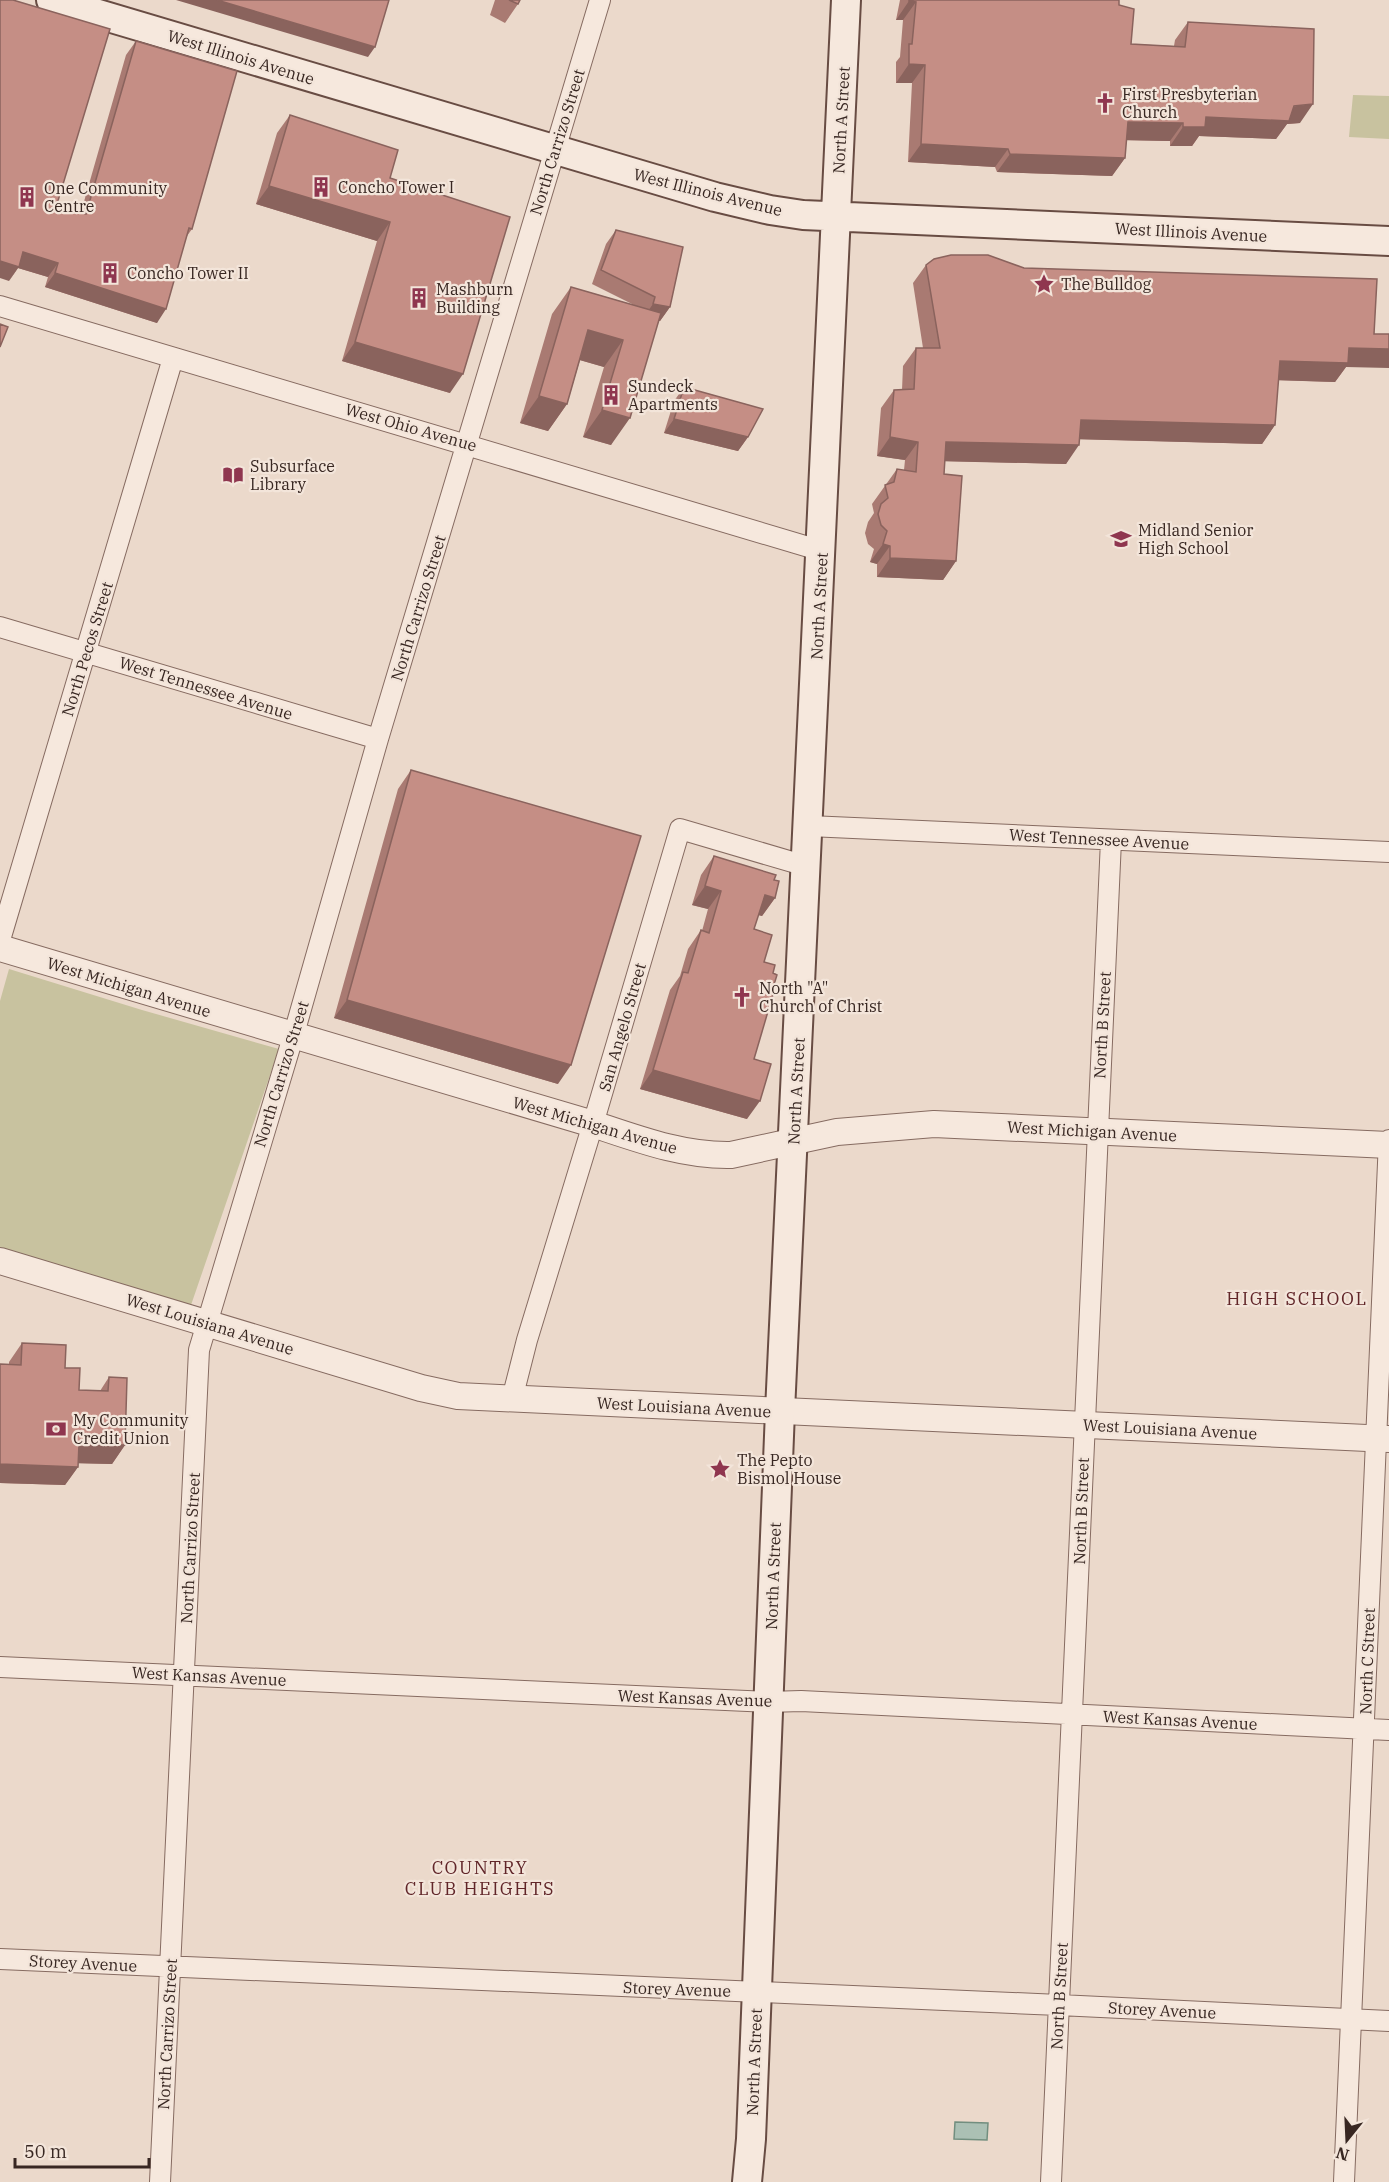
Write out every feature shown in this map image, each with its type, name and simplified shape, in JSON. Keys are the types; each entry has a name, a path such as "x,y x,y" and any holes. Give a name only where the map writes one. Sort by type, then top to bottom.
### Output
{"main road":[{"name":"West Illinois Avenue","path":"51,0 715,197 770,210 803,215 1389,241"},
{"name":"North A Street","path":"747,2182 751,2139 780,1411 846,0"}],"street":[{"name":"North Carrizo Street","path":"160,2182 200,1350 378,739 600,0"},
{"name":"West Ohio Avenue","path":"0,306 822,551"},
{"name":"North Pecos Street","path":"0,940 173,358"},
{"name":"West Tennessee Avenue","path":"0,627 378,739"},
{"name":"West Tennessee Avenue","path":"809,826 1389,852"},
{"name":"San Angelo Street","path":"512,1399 527,1340 680,829 806,866"},
{"name":"North B Street","path":"1051,2182 1111,840"},
{"name":"West Michigan Avenue","path":"0,948 675,1150 731,1155 837,1132 934,1124 1389,1145"},
{"name":"North C Street","path":"1344,2182 1364,1728 1383,1438 1389,1140"},
{"name":"West Louisiana Avenue","path":"0,1261 445,1394 482,1398 489,1396 512,1399 1383,1438"},
{"name":"West Kansas Avenue","path":"0,1667 768,1702 801,1701 1389,1730"},
{"name":"Storey Avenue","path":"0,1959 1389,2021"}],"shaded area":[{"path":"1353,95 1389,96 1389,139 1349,137"},
{"path":"9,969 279,1049 190,1308 0,1252 0,1001"},
{"path":"955,2122 988,2123 987,2140 954,2139"}],"building":[{"path":"0,0 13,0 110,29 57,204 86,214 136,41 237,71 192,229 189,228 166,309 55,273 58,263 23,252 19,267 0,261"},
{"path":"217,0 389,0 375,47"},
{"name":"First Presbyterian Church","path":"909,0 1119,0 1119,5 1134,9 1131,44 1185,47 1188,22 1314,29 1313,104 1294,106 1289,121 1206,117 1205,127 1183,127 1183,123 1128,122 1125,158 1010,154 1008,149 921,144 925,65 909,64 909,44 912,44 916,2"},
{"path":"290,115 398,150 390,178 510,217 463,374 355,342 390,222 269,186"},
{"path":"616,230 683,247 670,307 653,304 655,297 601,270"},
{"path":"951,255 988,255 1024,268 1377,279 1374,334 1389,334 1389,349 1349,348 1348,363 1280,361 1275,425 1081,420 1079,445 946,442 944,474 962,476 956,561 890,558 890,546 883,544 887,531 881,525 878,514 881,504 888,498 885,485 894,482 897,469 916,472 918,442 890,437 894,390 914,389 916,348 940,348 926,265 934,259"},
{"path":"571,287 661,313 630,418 602,410 623,340 588,330 567,404 539,396"},
{"path":"0,324 8,327 0,347"},
{"path":"684,387 763,409 748,437 674,419"},
{"path":"411,770 641,836 571,1065 347,1000"},
{"name":"North \"A\" Church of Christ","path":"714,856 776,875 774,880 779,881 775,898 765,895 754,929 772,935 764,962 775,965 773,973 777,975 754,1059 771,1064 760,1101 653,1070 683,972 688,973 701,930 709,933 721,891 705,886"},
{"name":"My Community Credit Union","path":"22,1343 66,1345 65,1368 80,1368 79,1390 108,1391 109,1377 127,1378 125,1445 79,1444 78,1467 0,1464 0,1364 21,1365"}],"place":[{"name":"First Presbyterian Church","path":"1105,103"},
{"name":"Concho Tower I","path":"321,187"},
{"name":"One Community Centre","path":"27,197"},
{"name":"Concho Tower II","path":"110,273"},
{"name":"The Bulldog","path":"1044,284"},
{"name":"Mashburn Building","path":"419,298"},
{"name":"Sundeck Apartments","path":"611,395"},
{"name":"Subsurface Library","path":"233,475"},
{"name":"Midland Senior High School","path":"1121,539"},
{"name":"North \"A\" Church of Christ","path":"742,997"},
{"name":"My Community Credit Union","path":"56,1429"},
{"name":"The Pepto Bismol House","path":"720,1469"}],"district":[{"name":"HIGH SCHOOL","path":"1297,1299"},
{"name":"COUNTRY CLUB HEIGHTS","path":"480,1878"}]}
